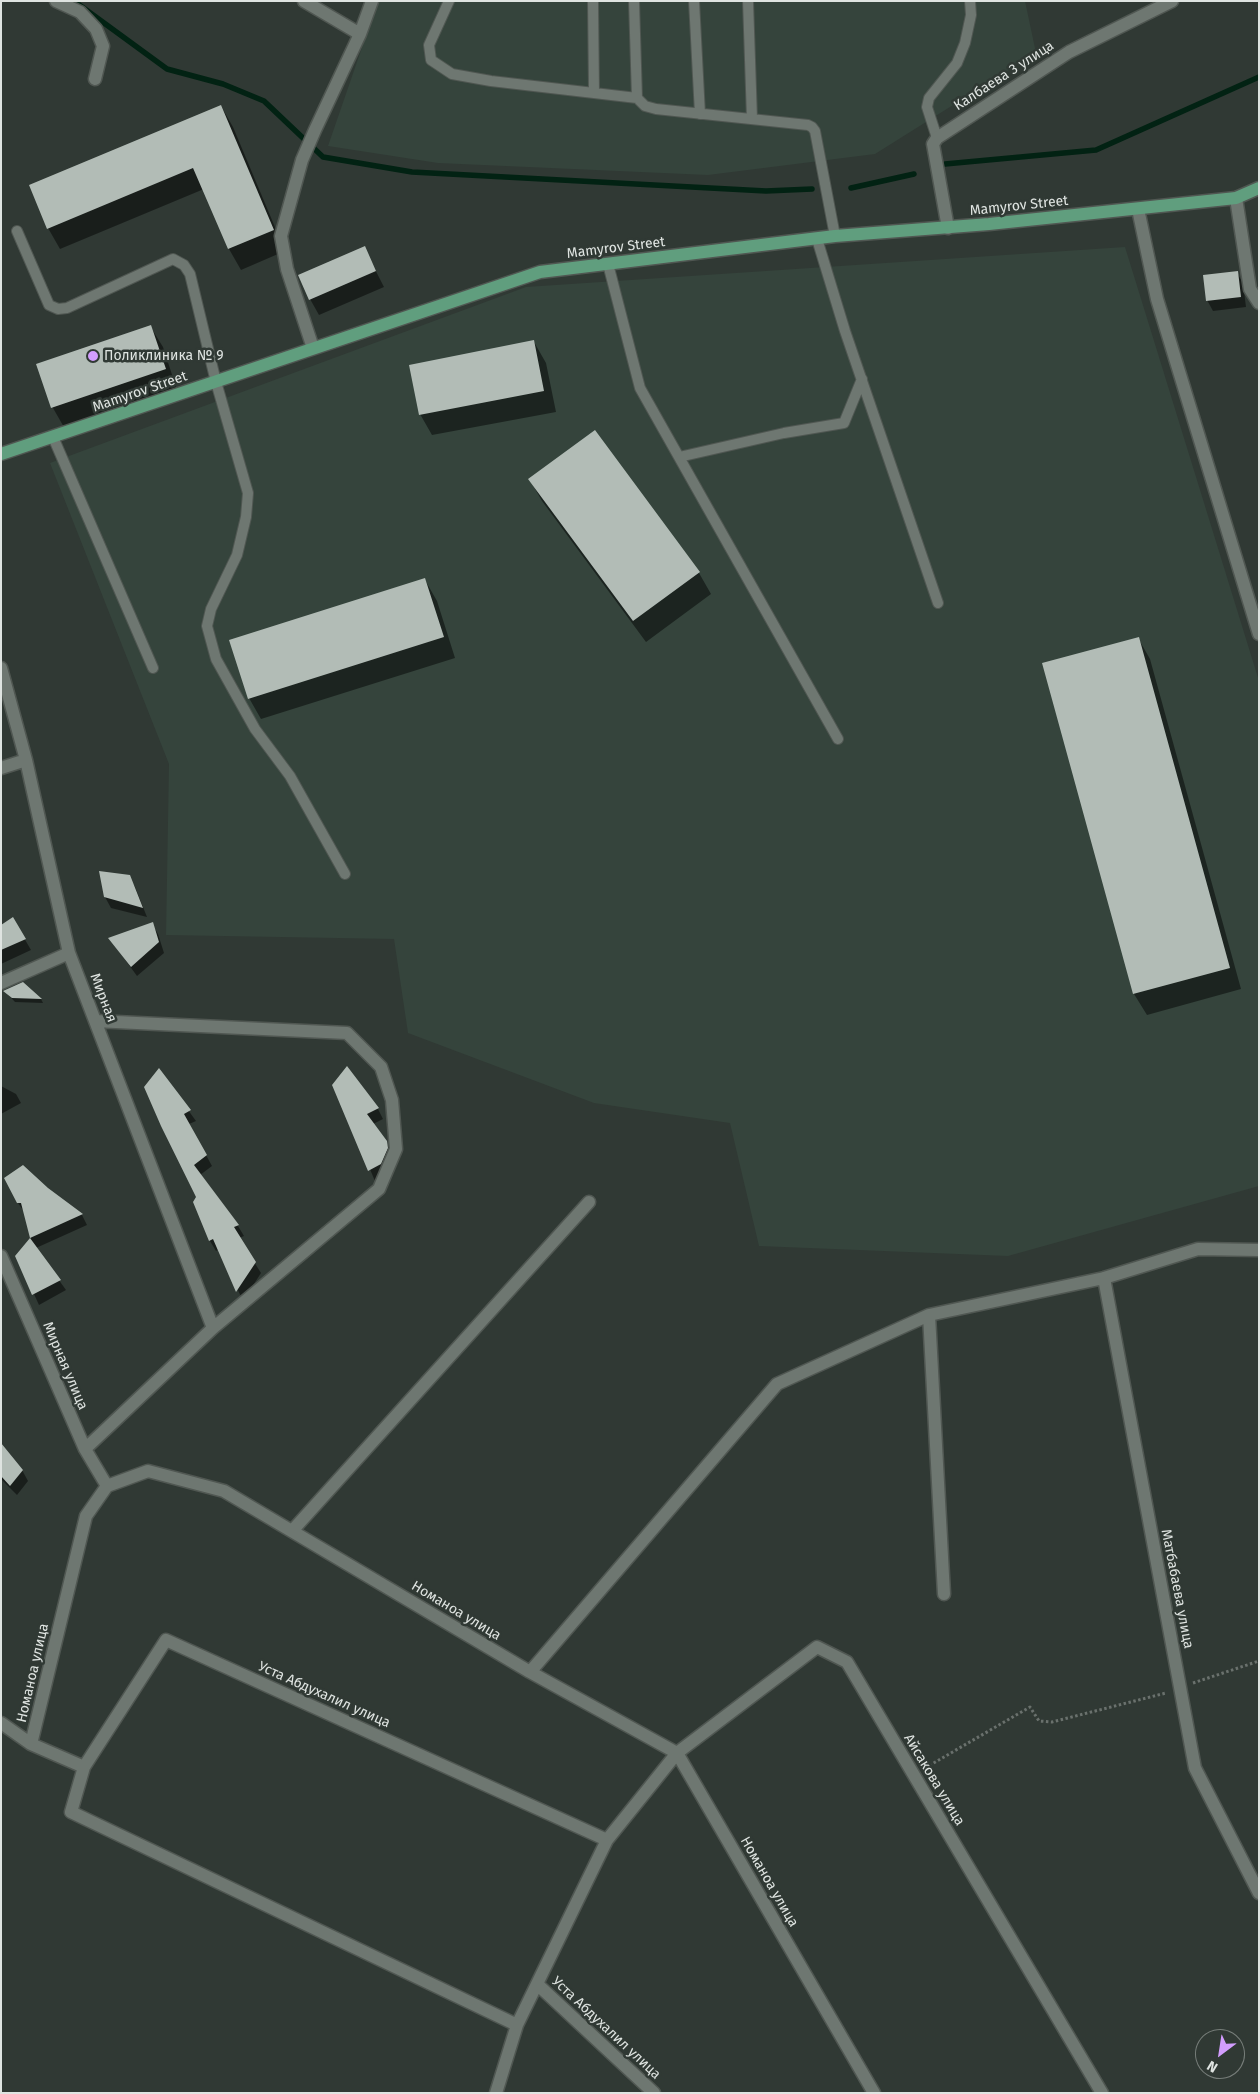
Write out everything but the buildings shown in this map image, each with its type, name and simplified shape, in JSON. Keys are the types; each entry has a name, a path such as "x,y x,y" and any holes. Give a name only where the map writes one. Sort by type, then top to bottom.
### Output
{"main road":[{"name":"Mamyrov Street","path":"1,454 540,272 835,236 948,228 1236,198 1259,188"}],"street":[{"path":"56,1 80,12 96,29 103,46 95,79"},
{"path":"304,1 360,34"},
{"path":"313,348 287,269 281,236 302,160 360,34 372,1"},
{"name":"Калбаева 3 улица","path":"937,138 1069,52 1172,1"},
{"path":"937,138 933,144 948,228"},
{"path":"1236,198 1250,289 1259,303"},
{"path":"1138,209 1157,299 1259,634"},
{"name":"Мирная","path":"1,668 26,760 69,953 214,1328"},
{"path":"1,768 26,760"},
{"path":"1,983 69,953"},
{"path":"85,1449 214,1328 379,1189 396,1149 392,1100 381,1067 347,1033 95,1021"},
{"path":"292,1531 589,1202"},
{"path":"530,1672 776,1384 929,1315 1104,1278 1198,1249 1259,1250"},
{"name":"Мирная улица","path":"1,1256 85,1449 107,1486"},
{"name":"Матбабаева улица","path":"1104,1278 1195,1768 1259,1893"},
{"path":"929,1315 944,1594"},
{"name":"Номаноа улица","path":"31,1744 86,1516 107,1486 148,1471 224,1491 530,1672 677,1753 874,2093"},
{"name":"Уста Абдухалил улица","path":"517,2025 71,1812 84,1767 166,1640 607,1840"},
{"name":"Айсакова улица","path":"677,1753 817,1647 847,1662 1102,2093"},
{"path":"1,1723 31,1744 84,1767"},
{"path":"496,2093 517,2025 607,1840 677,1753"},
{"name":"Уста Абдухалил улица","path":"537,1984 654,2093"}],"lane":[{"path":"449,1 429,45 431,60 452,74 491,81 637,98 645,106 656,109 808,125 815,131 835,236"},
{"path":"593,1 594,93"},
{"path":"634,1 637,98"},
{"path":"694,1 700,114"},
{"path":"748,1 752,119"},
{"path":"937,138 927,107 929,98 957,63 965,43 971,15 970,1"},
{"path":"17,231 49,305 58,309 67,308 173,259 184,265 190,274 216,382 248,493 246,517 237,554 211,609 207,626 216,660 255,729 290,776 345,874"},
{"path":"817,239 938,603"},
{"path":"608,264 640,388 838,739"},
{"path":"679,457 784,433 844,423 862,379"},
{"path":"53,437 153,668"}],"path":[{"path":"1188,1685 1259,1661"},
{"path":"914,1774 1030,1707 1039,1721 1052,1722 1170,1691"}],"shaded area":[{"path":"378,1 1025,1 1036,53 875,154 708,175 438,163 328,146"},
{"path":"1125,247 1259,681 1259,1186 1008,1256 759,1246 730,1123 594,1103 408,1033 394,939 166,935 169,764 50,463 526,287"}],"waterway":[{"path":"74,1 167,69 223,84 264,101 323,157 412,172 766,191 812,189"},
{"path":"945,164 1096,150 1259,77"},
{"path":"851,188 914,174"}],"place":[{"name":"Поликлиника № 9","path":"93,356"}]}
